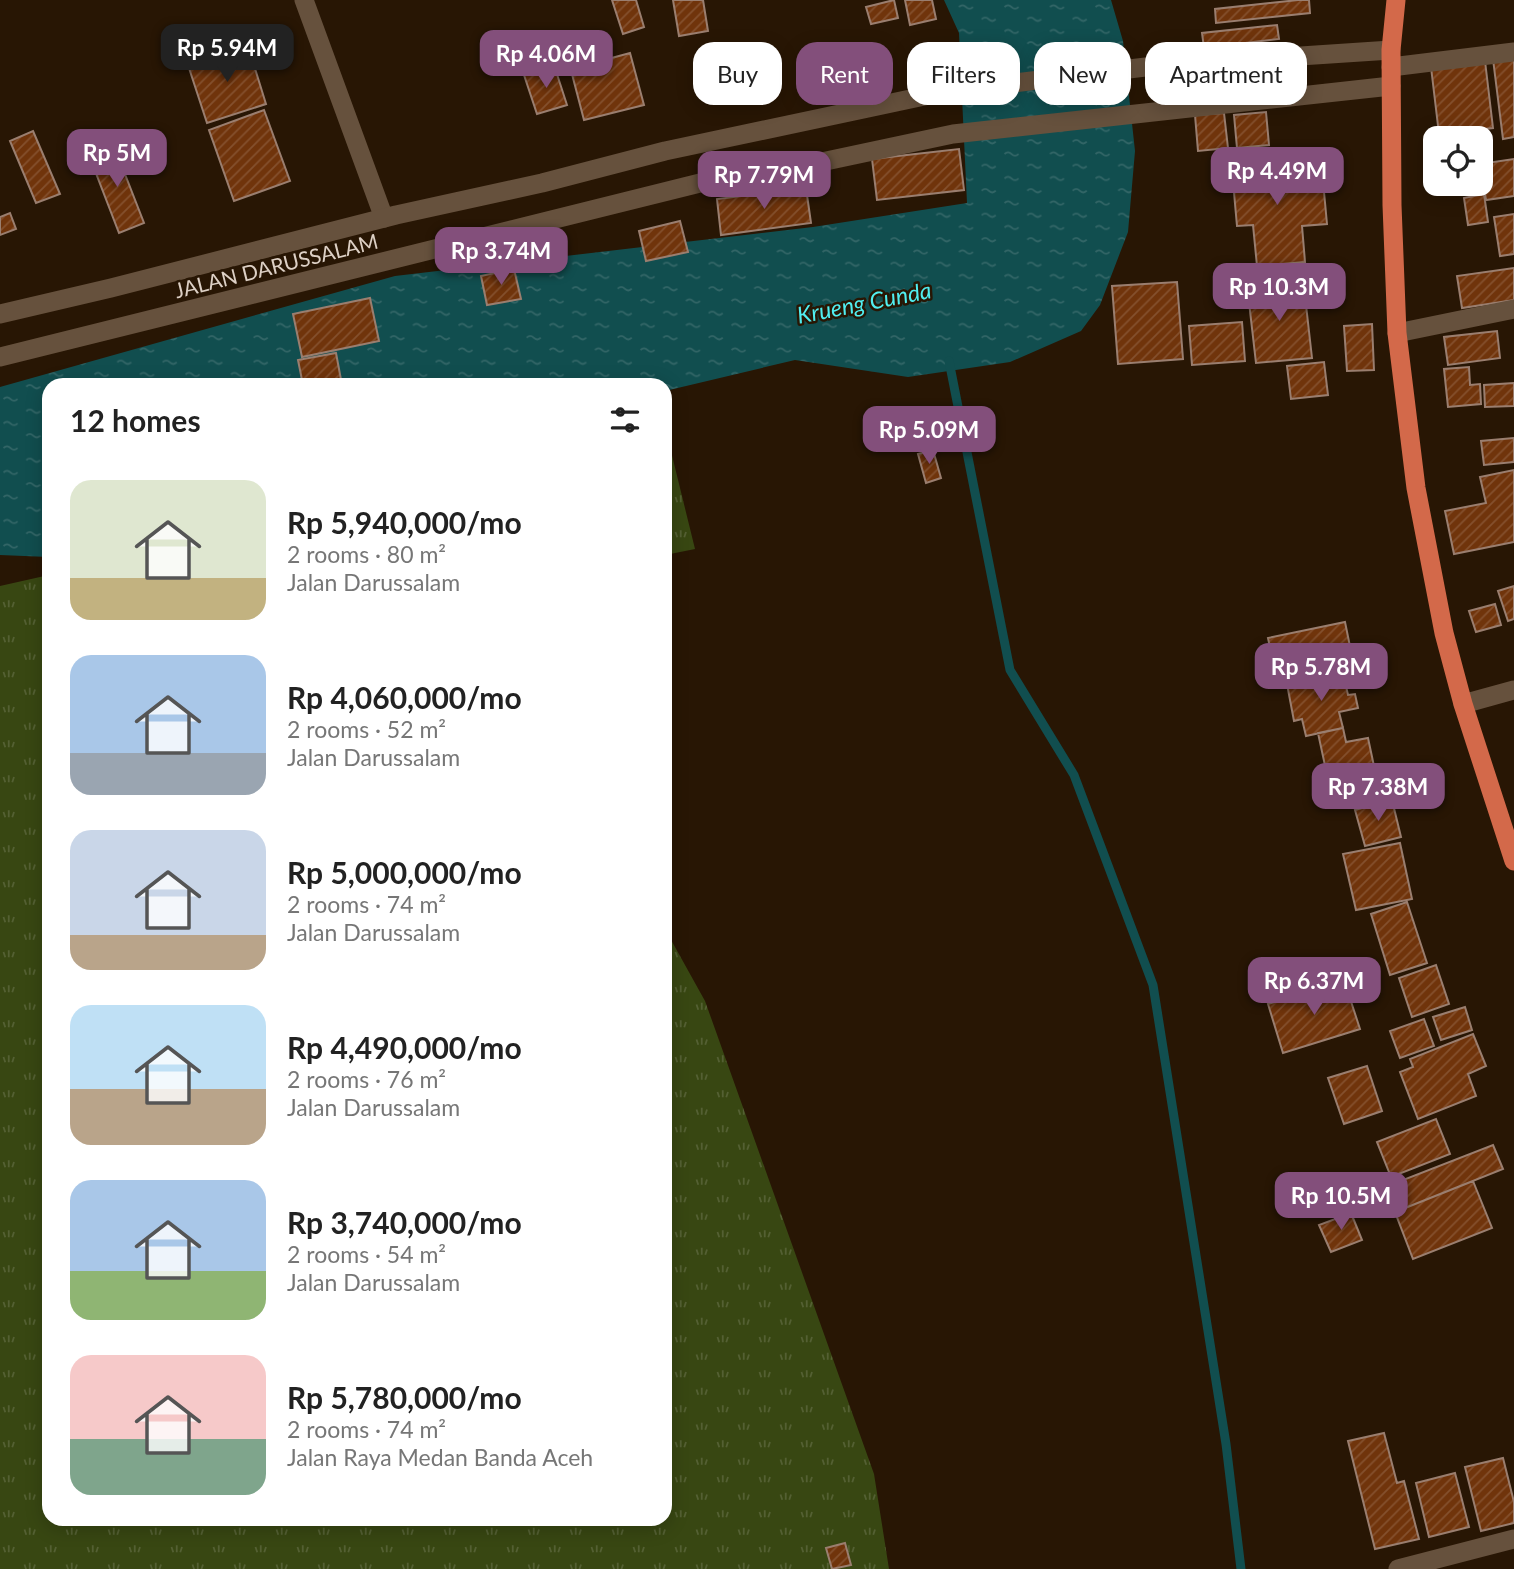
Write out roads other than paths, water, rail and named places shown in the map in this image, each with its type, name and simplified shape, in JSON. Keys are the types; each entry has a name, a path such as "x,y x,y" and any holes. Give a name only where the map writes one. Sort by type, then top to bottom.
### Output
{"highway":[{"path":"1396,0 1391,68 1392,205 1398,333 1416,488 1444,633 1463,704 1514,861"}],"street":[{"path":"304,0 384,218"},
{"path":"1391,68 1514,52"},
{"name":"JALAN DARUSSALAM","path":"0,314 665,151 947,91 1162,65 1391,68"},
{"name":"JALAN DARUSSALAM","path":"0,357 700,183 746,178 953,134 1167,110 1391,68"},
{"path":"1398,333 1514,309"},
{"path":"1463,704 1514,690"},
{"path":"1398,1569 1514,1539"}],"water":[{"name":"Krueng Cunda","path":"944,0 1111,0 1123,42 1034,42 1034,105 1130,105 1135,151 1128,232 1100,305 1081,331 1010,362 908,377 795,360 672,389 672,378 42,378 42,557 0,555 0,387 395,276 813,227 967,203 962,105 1020,105 1020,42 959,42 959,33"}],"waterway":[{"path":"949,361 1010,670 1074,775 1153,985 1226,1444 1241,1569"}]}
